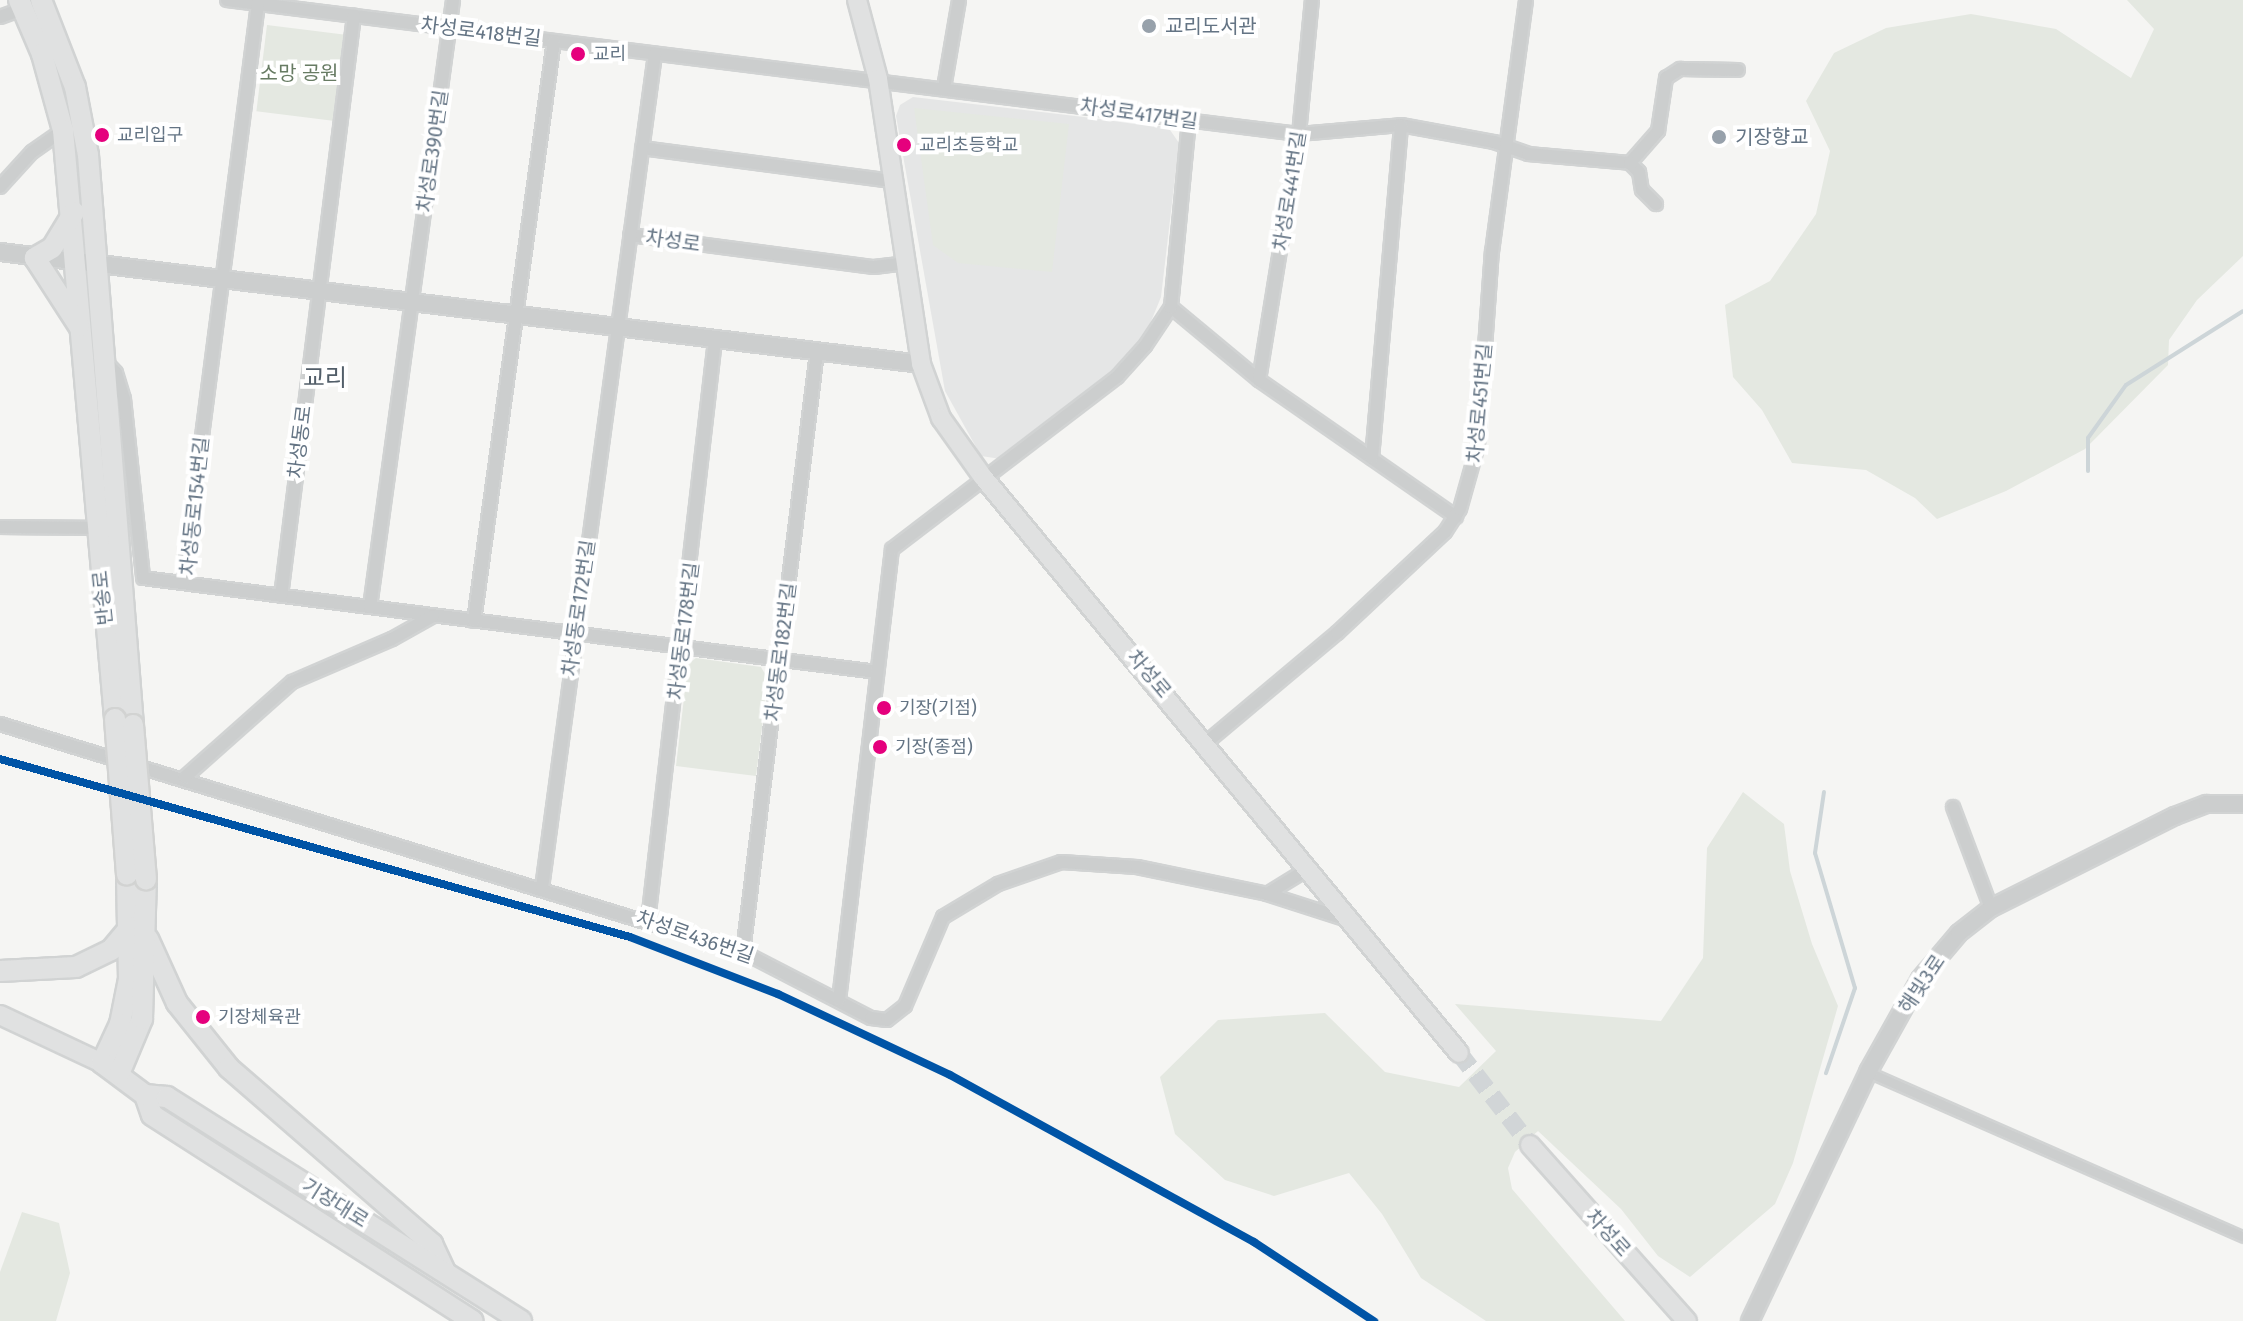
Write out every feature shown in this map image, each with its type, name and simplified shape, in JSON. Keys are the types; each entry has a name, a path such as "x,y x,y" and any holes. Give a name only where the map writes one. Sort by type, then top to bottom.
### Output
{"main road":[{"name":"차성로","path":"857,0 878,79 921,364 941,418 983,477 1207,742 1459,1053"},
{"name":"반송로","path":"35,2 63,130 74,212 87,262 104,360 106,528"},
{"name":"반송로","path":"35,2 82,116 87,262 83,333 106,528 136,877"},
{"path":"74,212 52,248 35,258 83,333"},
{"path":"110,1069 129,979 130,927 136,877"},
{"path":"136,877 148,939 177,1003 229,1068 432,1244 445,1272"},
{"path":"0,971 76,967 111,950 130,927"},
{"path":"110,1069 142,1019 148,939"},
{"name":"기장대로","path":"0,1015 110,1069 145,1095 167,1097 521,1321"},
{"name":"기장대로","path":"145,1095 152,1115 473,1321"},
{"name":"차성로","path":"1530,1145 1687,1321"}],"street":[{"name":"차성로418번길","path":"227,0 878,79"},
{"name":"차성로390번길","path":"411,302 453,0"},
{"path":"944,88 959,0"},
{"name":"차성로441번길","path":"1259,380 1299,134 1312,0"},
{"name":"차성로451번길","path":"1207,742 1337,633 1456,517 1478,445 1492,252 1509,146 1526,0"},
{"path":"0,17 35,2"},
{"path":"222,277 258,4"},
{"name":"차성동로","path":"281,596 354,16"},
{"path":"474,621 554,41"},
{"path":"617,327 655,54"},
{"path":"1656,204 1642,190 1639,172 1630,163 1658,131 1666,78 1680,69 1738,70"},
{"name":"차성로417번길","path":"878,79 1299,134 1401,125 1509,146 1528,154 1630,163"},
{"path":"839,1000 892,549 1117,377 1171,307 1189,121"},
{"path":"1372,458 1401,125"},
{"path":"0,187 32,152 63,130"},
{"path":"642,148 894,181"},
{"name":"차성로","path":"630,235 874,267 906,263"},
{"path":"0,252 921,364"},
{"name":"차성동로154번길","path":"222,277 183,583 877,672"},
{"path":"370,607 411,302"},
{"path":"1171,307 1259,380 1456,517"},
{"name":"차성동로172번길","path":"542,888 617,327"},
{"name":"차성동로178번길","path":"648,921 683,647 715,340"},
{"name":"차성동로182번길","path":"743,952 817,352"},
{"path":"104,360 116,373 124,399 143,578 183,583"},
{"path":"0,527 106,528"},
{"path":"185,777 292,682 433,616"},
{"name":"차성로436번길","path":"0,724 185,777 743,952 871,1018 887,1020 905,1006 943,917 998,884 1061,862 1137,867 1267,894"},
{"name":"해빛3로","path":"1750,1321 1868,1072 1920,979 1959,933 1991,908 2175,816 2207,804 2243,804"},
{"path":"1953,807 1991,908"},
{"path":"1267,894 1308,869"},
{"path":"1267,894 1355,923"},
{"path":"1868,1072 2243,1237"}],"shaded area":[{"name":"교리초등학교","path":"913,97 1168,127 1179,143 1161,297 1143,341 1117,369 1001,459 981,456 945,391 896,116 900,105"}],"green space":[{"path":"2127,0 2243,0 2243,256 2197,300 2169,340 2168,365 2085,449 2006,491 1937,519 1915,498 1866,470 1792,463 1762,410 1733,377 1725,305 1770,281 1816,214 1830,151 1806,101 1834,53 1886,28 1971,14 2056,29 2131,78 2154,29"},
{"name":"소망 공원","path":"267,25 343,34 333,121 256,111"},
{"path":"914,108 1069,124 1052,272 958,263 933,245"},
{"path":"696,658 761,667 768,679 756,776 676,766 688,664"},
{"path":"1743,792 1784,824 1790,871 1812,944 1838,1006 1793,1163 1775,1204 1690,1277 1658,1256 1621,1209 1538,1131 1515,1152 1508,1168 1512,1189 1625,1321 1486,1321 1421,1278 1382,1214 1349,1173 1274,1196 1225,1180 1175,1134 1160,1077 1218,1020 1325,1013 1385,1072 1459,1087 1496,1051 1455,1004 1661,1021 1703,958 1707,848"},
{"path":"22,1212 59,1223 70,1273 56,1321 0,1321 0,1272"}],"waterway":[{"path":"2088,471 2088,438 2126,385 2243,311"},
{"path":"1824,792 1815,853 1855,988 1826,1073"}],"tunnel":[{"path":"1459,1053 1530,1145"}],"transit line":[{"path":"0,759 630,937 778,994 950,1075 1254,1242 1374,1321"}],"place":[{"name":"교리도서관","path":"1149,26"},
{"name":"교리","path":"578,54"},
{"name":"교리입구","path":"102,135"},
{"name":"기장향교","path":"1719,137"},
{"name":"교리초등학교","path":"904,145"},
{"name":"기장(기점)","path":"884,708"},
{"name":"기장(종점)","path":"880,747"},
{"name":"기장체육관","path":"203,1017"}],"district":[{"name":"교리","path":"325,379"}]}
